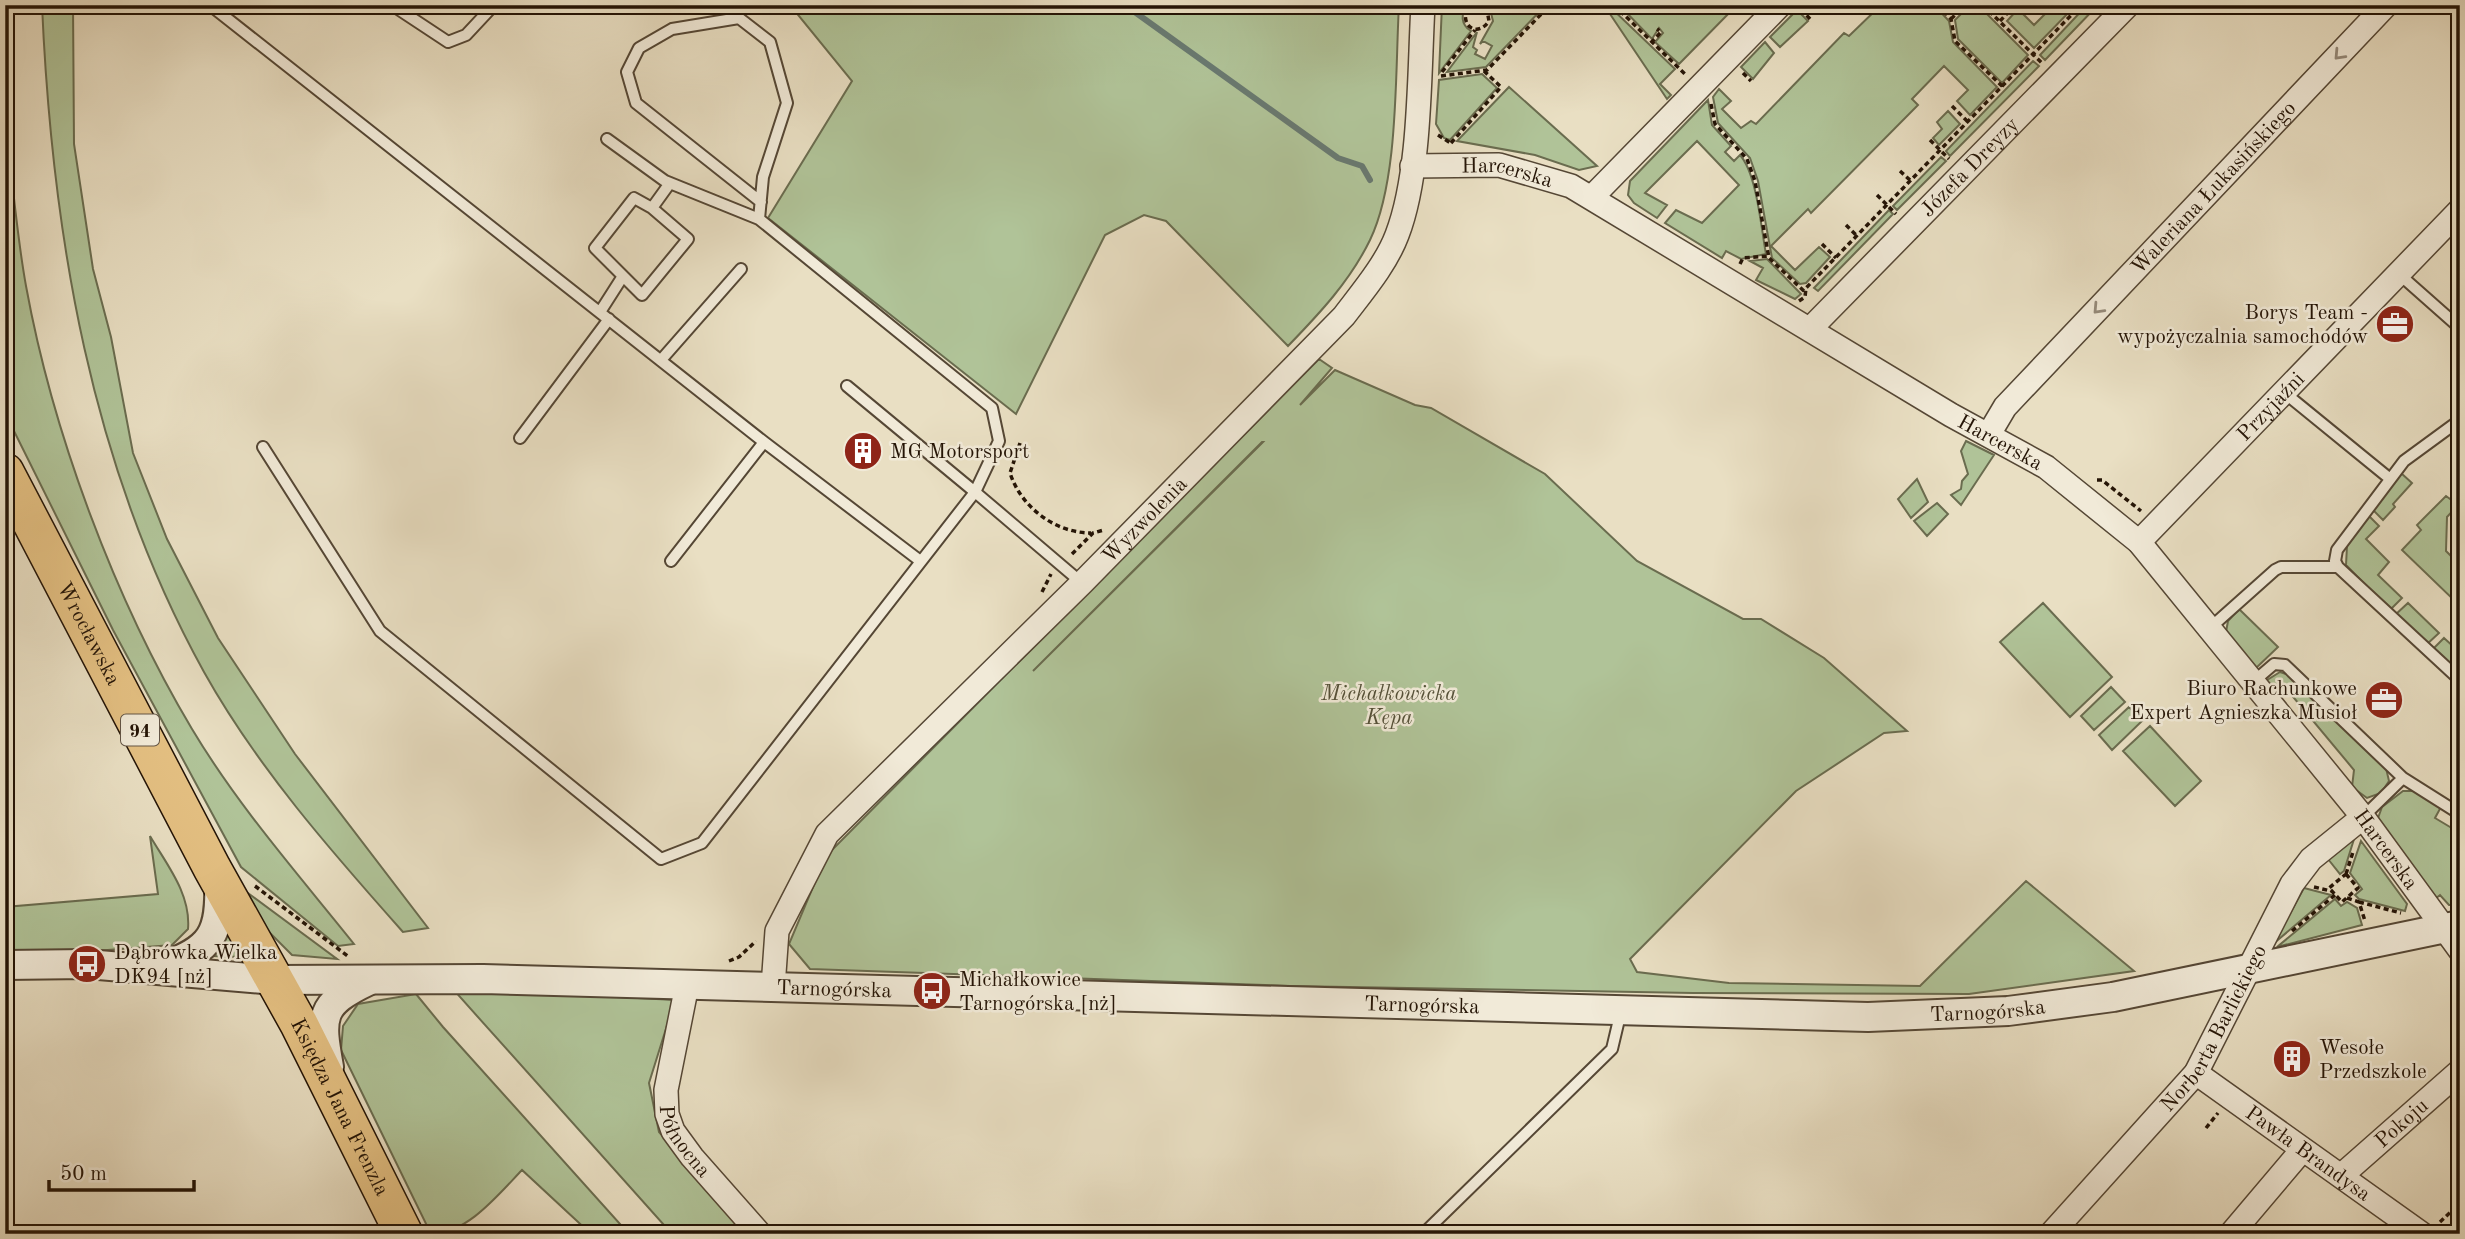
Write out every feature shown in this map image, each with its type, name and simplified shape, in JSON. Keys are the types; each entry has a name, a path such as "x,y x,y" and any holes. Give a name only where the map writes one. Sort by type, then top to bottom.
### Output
{"main road":[{"name":"Wrocławska","path":"5,472 219,881 274,980"},
{"name":"Księdza Jana Frenzla","path":"274,980 404,1234"}],"street":[{"name":"Wyzwolenia","path":"773,987 777,931 827,834 1082,583 1344,316 1369,284 1396,237 1409,194 1423,5"},
{"path":"1593,196 1780,5"},
{"name":"Józefa Dreyzy","path":"1811,328 2128,5"},
{"name":"Waleriana Łukasińskiego","path":"1989,434 2005,407 2386,5"},
{"name":"Harcerska","path":"1412,166 1499,164 1551,178 1593,196 1940,409 2046,467 2139,542 2363,817 2454,934"},
{"name":"Przyjaźni","path":"2139,542 2286,394 2460,210"},
{"name":"Norberta Barlickiego","path":"2051,1234 2196,1073 2292,884 2311,859 2363,817"},
{"path":"156,969 190,957 210,940 220,908 219,881"},
{"name":"Tarnogórska","path":"5,964 87,964 274,980 374,979 687,985 1622,1008 1868,1017 1953,1015 2113,997 2250,968 2454,934"},
{"name":"Tarnogórska","path":"333,1092 323,1032 328,1010 338,995 374,979"},
{"name":"Północna","path":"687,985 666,1090 667,1114 673,1131 692,1157 760,1234"},
{"name":"Pokoju","path":"2342,1175 2460,1071"},
{"name":"Pawła Brandysa","path":"2196,1073 2302,1150 2429,1230"},
{"path":"2231,1234 2302,1150"}],"lane":[{"path":"210,5 764,442 919,560"},
{"path":"392,5 448,42 466,35 494,5"},
{"path":"759,219 761,202 763,177 788,103 770,42 738,18 672,29 639,48 627,72 636,103 761,202"},
{"path":"263,447 380,631 661,859 702,843 835,674 919,560 975,492 999,441 992,408 759,219 670,183 607,139"},
{"path":"652,208 670,183"},
{"path":"634,198 652,208 688,239 642,295 595,248 634,198"},
{"path":"661,360 741,268"},
{"path":"2399,274 2460,328"},
{"path":"520,438 604,315 623,276"},
{"path":"847,386 1082,583"},
{"path":"2286,394 2389,478"},
{"path":"2460,420 2404,461 2337,550 2335,561 2338,567 2460,680"},
{"path":"671,561 764,442"},
{"path":"2210,628 2274,570 2281,567 2338,567"},
{"path":"2253,682 2274,664 2285,665 2403,778 2460,814"},
{"path":"2363,817 2403,778"},
{"path":"1423,1234 1612,1049 1622,1008"}],"path":[{"path":"1436,65 1435,76 1484,71 1550,5"},
{"path":"1614,5 1690,79"},
{"path":"1797,5 1810,19"},
{"path":"1938,5 1951,19 1955,41 2003,87"},
{"path":"1951,19 1965,5"},
{"path":"1983,5 2057,78"},
{"path":"1792,303 1805,297 1805,293 1836,258 2081,5"},
{"path":"1439,76 1475,30 1484,28 1489,21 1489,13 1480,6 1466,11 1465,19 1475,30"},
{"path":"2000,21 2014,6"},
{"path":"1651,43 1661,32 1657,29"},
{"path":"1451,143 1501,86 1484,71"},
{"path":"1709,95 1715,124 1747,159 1755,181 1769,256 1805,293"},
{"path":"1952,106 1968,122"},
{"path":"1435,131 1458,145"},
{"path":"1930,140 1963,173"},
{"path":"1900,171 1911,181"},
{"path":"1877,195 1910,227"},
{"path":"1846,225 1857,236"},
{"path":"1822,244 1836,258"},
{"path":"1735,272 1743,258 1769,256"},
{"path":"1020,443 1010,473 1022,500 1064,529 1093,533"},
{"path":"219,881 241,871 249,881 352,958"},
{"path":"2346,874 2358,888 2342,902 2335,895 2329,888 2346,874"},
{"path":"2288,935 2335,895"},
{"path":"2347,898 2411,915"},
{"path":"2359,902 2368,930"},
{"path":"728,961 739,957 758,939"},
{"path":"2206,1128 2219,1113"},
{"path":"2429,1230 2460,1203"}],"green space":[{"path":"42,5 73,5 74,144 93,269 111,337 133,453 167,539 218,638 295,754 428,928 403,932 296,807 225,707 204,672 165,594 132,514 106,432 84,348 56,178"},
{"path":"790,5 1399,5 1391,157 1379,215 1370,240 1344,283 1288,346 1166,221 1144,215 1105,235 1016,414 768,218 852,81"},
{"path":"1442,5 1468,5 1463,19 1465,26 1471,31 1439,73"},
{"path":"1489,5 1546,5 1486,67 1447,72 1477,32 1473,47 1477,50 1475,54 1485,59 1492,46 1483,41 1480,44 1493,21"},
{"path":"1604,5 1608,5 1675,69 1660,84 1671,95 1667,99"},
{"path":"1619,5 1737,5 1679,64 1655,42 1663,33 1659,28 1652,39"},
{"path":"1881,5 1934,5 1949,21 1953,42 1997,87 1970,115 1957,101 1968,90 1944,66 1912,99 1918,105 1811,213 1808,209 1771,246 1795,270 1819,247 1830,257 1806,283 1800,284 1772,258 1758,181 1750,158 1718,123 1713,97 1719,89 1731,101 1722,109 1741,128 1751,121 1756,124 1844,33 1849,36"},
{"path":"1970,5 1978,5 2028,55 2002,83 1958,39 1955,20"},
{"path":"2054,5 2076,5 2034,48 2007,21 2018,9 2034,25"},
{"path":"2087,5 2098,5 2045,60 2040,55"},
{"path":"1797,10 1808,21 1780,47 1770,37"},
{"path":"1765,42 1774,53 1753,79 1741,67"},
{"path":"2033,61 2039,66 1950,156 1946,151"},
{"path":"1482,74 1497,88 1450,140 1444,138 1436,124 1439,80"},
{"path":"1509,87 1597,166 1579,170 1535,155 1457,141"},
{"path":"1708,100 1712,125 1731,146 1725,152 1734,161 1740,155 1751,175 1766,254 1741,259 1726,251 1722,258 1665,223 1676,210 1702,223 1739,185 1697,141 1645,193 1667,205 1657,218 1634,203 1628,195 1630,181"},
{"path":"1948,111 1960,124 1939,145 1933,138 1942,129 1937,122"},
{"path":"5,118 26,286 38,342 70,457 113,571 164,679 210,757 269,839 354,944 338,946 241,867 113,630 5,413"},
{"path":"1941,157 1946,161 1897,210 1893,206"},
{"path":"1889,210 1893,214 1818,291 1814,288"},
{"path":"1767,259 1801,294 1795,299 1756,280 1763,268 1750,261"},
{"name":"Michałkowicka Kępa","path":"1319,359 1332,368 1300,405 1335,370 1415,405 1431,408 1545,474 1637,561 1743,619 1761,619 1824,658 1907,731 1884,733 1796,791 1630,959 1637,972 1729,983 1920,986 2026,881 2134,971 1969,994 1693,993 1290,986 810,969 789,944 826,856","holes":["1262,442 1263,442 1033,671"]},
{"path":"1966,441 1994,455 1961,505 1951,495 1961,489 1962,481 1968,474 1961,451"},
{"path":"2401,473 2412,483 2383,520 2373,510"},
{"path":"1917,479 1928,502 1911,518 1898,499"},
{"path":"2460,489 2460,503 2447,517 2446,551 2460,565 2460,606 2402,550 2421,530 2417,525 2446,496 2450,499"},
{"path":"1937,503 1948,514 1927,536 1914,521"},
{"path":"2368,515 2379,526 2366,539 2389,562 2378,575 2402,598 2390,610 2346,565 2347,546"},
{"path":"2043,603 2112,677 2070,717 2000,642"},
{"path":"2408,603 2439,633 2426,645 2395,615"},
{"path":"2239,609 2278,647 2254,670 2226,632 2228,621"},
{"path":"2444,638 2456,649 2460,646 2460,676 2432,650"},
{"path":"2280,672 2289,675 2386,768 2389,781 2381,793 2367,798 2352,787 2354,770 2279,680 2276,696 2264,682"},
{"path":"2111,687 2125,702 2094,730 2081,716"},
{"path":"2129,707 2142,721 2112,750 2099,735"},
{"path":"2150,726 2201,781 2175,806 2123,751"},
{"path":"2403,791 2413,791 2441,807 2435,818 2460,833 2460,905 2449,905 2440,895 2435,899 2378,818 2382,807"},
{"path":"150,836 176,880 186,904 188,929 172,945 5,958 5,907 158,894"},
{"path":"2355,836 2344,871 2340,874 2328,859"},
{"path":"2361,841 2407,904 2405,911 2359,899 2355,895 2362,889 2350,873"},
{"path":"241,888 337,959 292,955 261,924"},
{"path":"2304,888 2331,895 2273,944"},
{"path":"2335,899 2341,906 2347,902 2357,908 2362,925 2277,947"},
{"path":"228,931 241,957 213,956"},
{"path":"452,988 675,1000 649,1083 659,1132 748,1234 672,1234"},
{"path":"416,994 629,1234 591,1234 522,1170 469,1220 457,1228 431,1234 341,1050 343,1026 358,1004"}],"waterway":[{"path":"1125,5 1338,158 1362,166 1370,180"}],"place":[{"name":"Borys Team - wypożyczalnia samochodów","path":"2395,324"},
{"name":"MG Motorsport","path":"863,451"},
{"name":"Biuro Rachunkowe Expert Agnieszka Musioł","path":"2384,700"},
{"name":"Dąbrówka Wielka DK94 [nż]","path":"87,964"},
{"name":"Michałkowice Tarnogórska [nż]","path":"932,991"},
{"name":"Wesołe Przedszkole","path":"2292,1059"}]}
